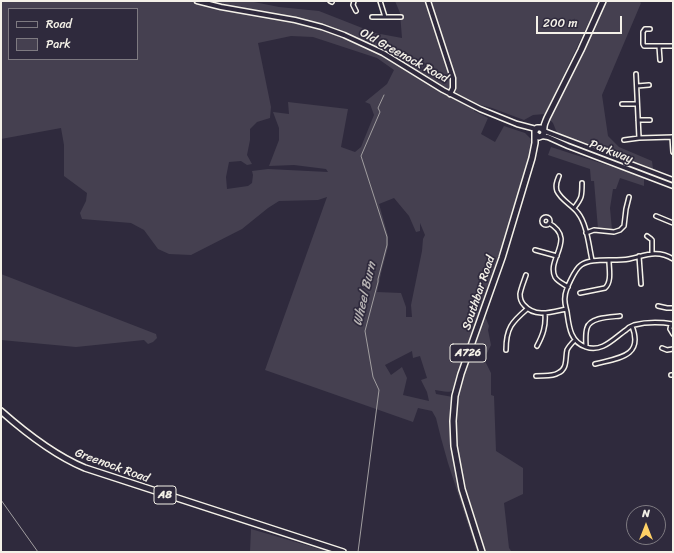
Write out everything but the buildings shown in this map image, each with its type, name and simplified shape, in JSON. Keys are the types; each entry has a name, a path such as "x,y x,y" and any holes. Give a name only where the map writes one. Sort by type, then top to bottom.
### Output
{"main road":[{"name":"A726","path":"539,132 582,50 603,1"},
{"name":"Southbar Road","path":"482,552 462,489 454,446 453,421 455,396 461,374 502,258 539,132"},
{"name":"Greenock Road","path":"1,411 53,452 70,462 343,552"}],"street":[{"name":"Old Greenock Road","path":"197,1 221,7 295,20 322,27 344,35 383,53 450,94 497,116 539,132"},
{"path":"354,1 353,5 356,11"},
{"path":"380,1 384,18"},
{"path":"428,1 453,78 450,94"},
{"path":"372,17 401,17"},
{"path":"650,29 645,29 643,32 644,46 673,46"},
{"path":"659,46 660,60"},
{"path":"636,74 639,138"},
{"path":"637,86 649,85"},
{"path":"622,104 638,104"},
{"path":"638,120 650,120"},
{"name":"Parkway","path":"539,132 673,180"},
{"name":"Parkway","path":"539,132 568,146 673,186"},
{"path":"624,140 673,137 673,152"},
{"path":"559,176 556,183 556,190 560,196 574,208 583,220 592,260"},
{"path":"574,208 582,195 582,183"},
{"path":"586,233 594,230 614,232 620,230 624,226 629,197"},
{"path":"656,216 673,223"},
{"path":"549,223 556,227 560,233 561,240 555,263 555,277 568,287"},
{"path":"647,236 653,239 652,254"},
{"path":"535,250 557,256"},
{"path":"673,252 672,258 661,254 645,254 630,259 609,261 592,260 580,265 564,298 569,328 572,336 586,348 593,349 604,347 632,326 662,322 672,324 670,329 673,334"},
{"path":"639,256 641,284"},
{"path":"580,293 605,288 608,286 610,280 609,261"},
{"path":"526,275 520,293 520,299 522,304 527,309 533,312 545,313 566,309"},
{"path":"663,307 664,301"},
{"path":"658,306 673,308"},
{"path":"506,350 508,330 512,323 527,309"},
{"path":"537,346 543,336 545,328 545,313"},
{"path":"586,348 587,329 592,321 620,316"},
{"path":"595,364 621,358 628,354 634,347 636,340 632,326"},
{"path":"536,376 558,374 563,369 566,362 567,350 569,346 575,340"},
{"path":"662,348 667,350 673,349"}],"green space":[{"path":"1,1 249,1 279,7 319,11 375,33 402,38 400,13 395,1 599,1 545,114 533,115 524,120 477,104 474,111 488,118 481,134 495,142 504,126 525,133 531,139 532,149 510,222 461,365 455,389 448,392 435,390 436,394 453,397 455,458 480,552 477,552 448,463 436,418 432,411 418,408 413,422 265,370 327,197 318,200 279,201 242,229 191,255 169,254 158,249 144,230 131,223 82,219 80,213 86,201 87,193 64,176 64,145 61,128 1,139","holes":["291,36 313,37 377,58 394,70 387,84 365,102 370,104 374,115 361,147 355,152 341,147 348,109 288,102 289,114 273,112 279,128 279,140 269,166 294,165 326,169 328,172 268,169 252,171 252,183 248,186 227,189 226,177 229,162 241,161 247,165 252,164 247,155 250,140 250,129 257,122 270,118 271,107 258,43","394,198 409,216 416,232 420,231 420,223 425,235 411,305 412,317 406,317 406,307 401,293 377,292 388,247 388,236 379,204","412,351 413,358 420,356 427,378 421,380 427,392 429,401 403,395 407,378 402,367 391,375 385,365"]},
{"path":"606,1 639,1 641,3 602,95 608,136 619,147 652,161 653,169 557,133 553,123 549,119 573,73"},
{"path":"551,147 644,177 644,186 620,178 616,189 613,189 610,208 612,230 598,229 594,181 591,181 590,169 548,155"},
{"path":"1,274 156,334 157,338 148,344 144,340 76,347 1,340"},
{"path":"485,316 489,326 488,330 491,345 484,359 491,373 491,395 494,396 496,451 523,468 523,494 504,503 509,548 512,552 486,552 468,494 456,435 456,414 460,384"},
{"path":"251,529 330,552 250,552"}],"waterway":[{"name":"Wheel Burn","path":"358,552 379,390 373,377 365,331 387,245 387,237 361,156 380,112 378,108 384,95"},
{"path":"1,500 38,552"}]}
